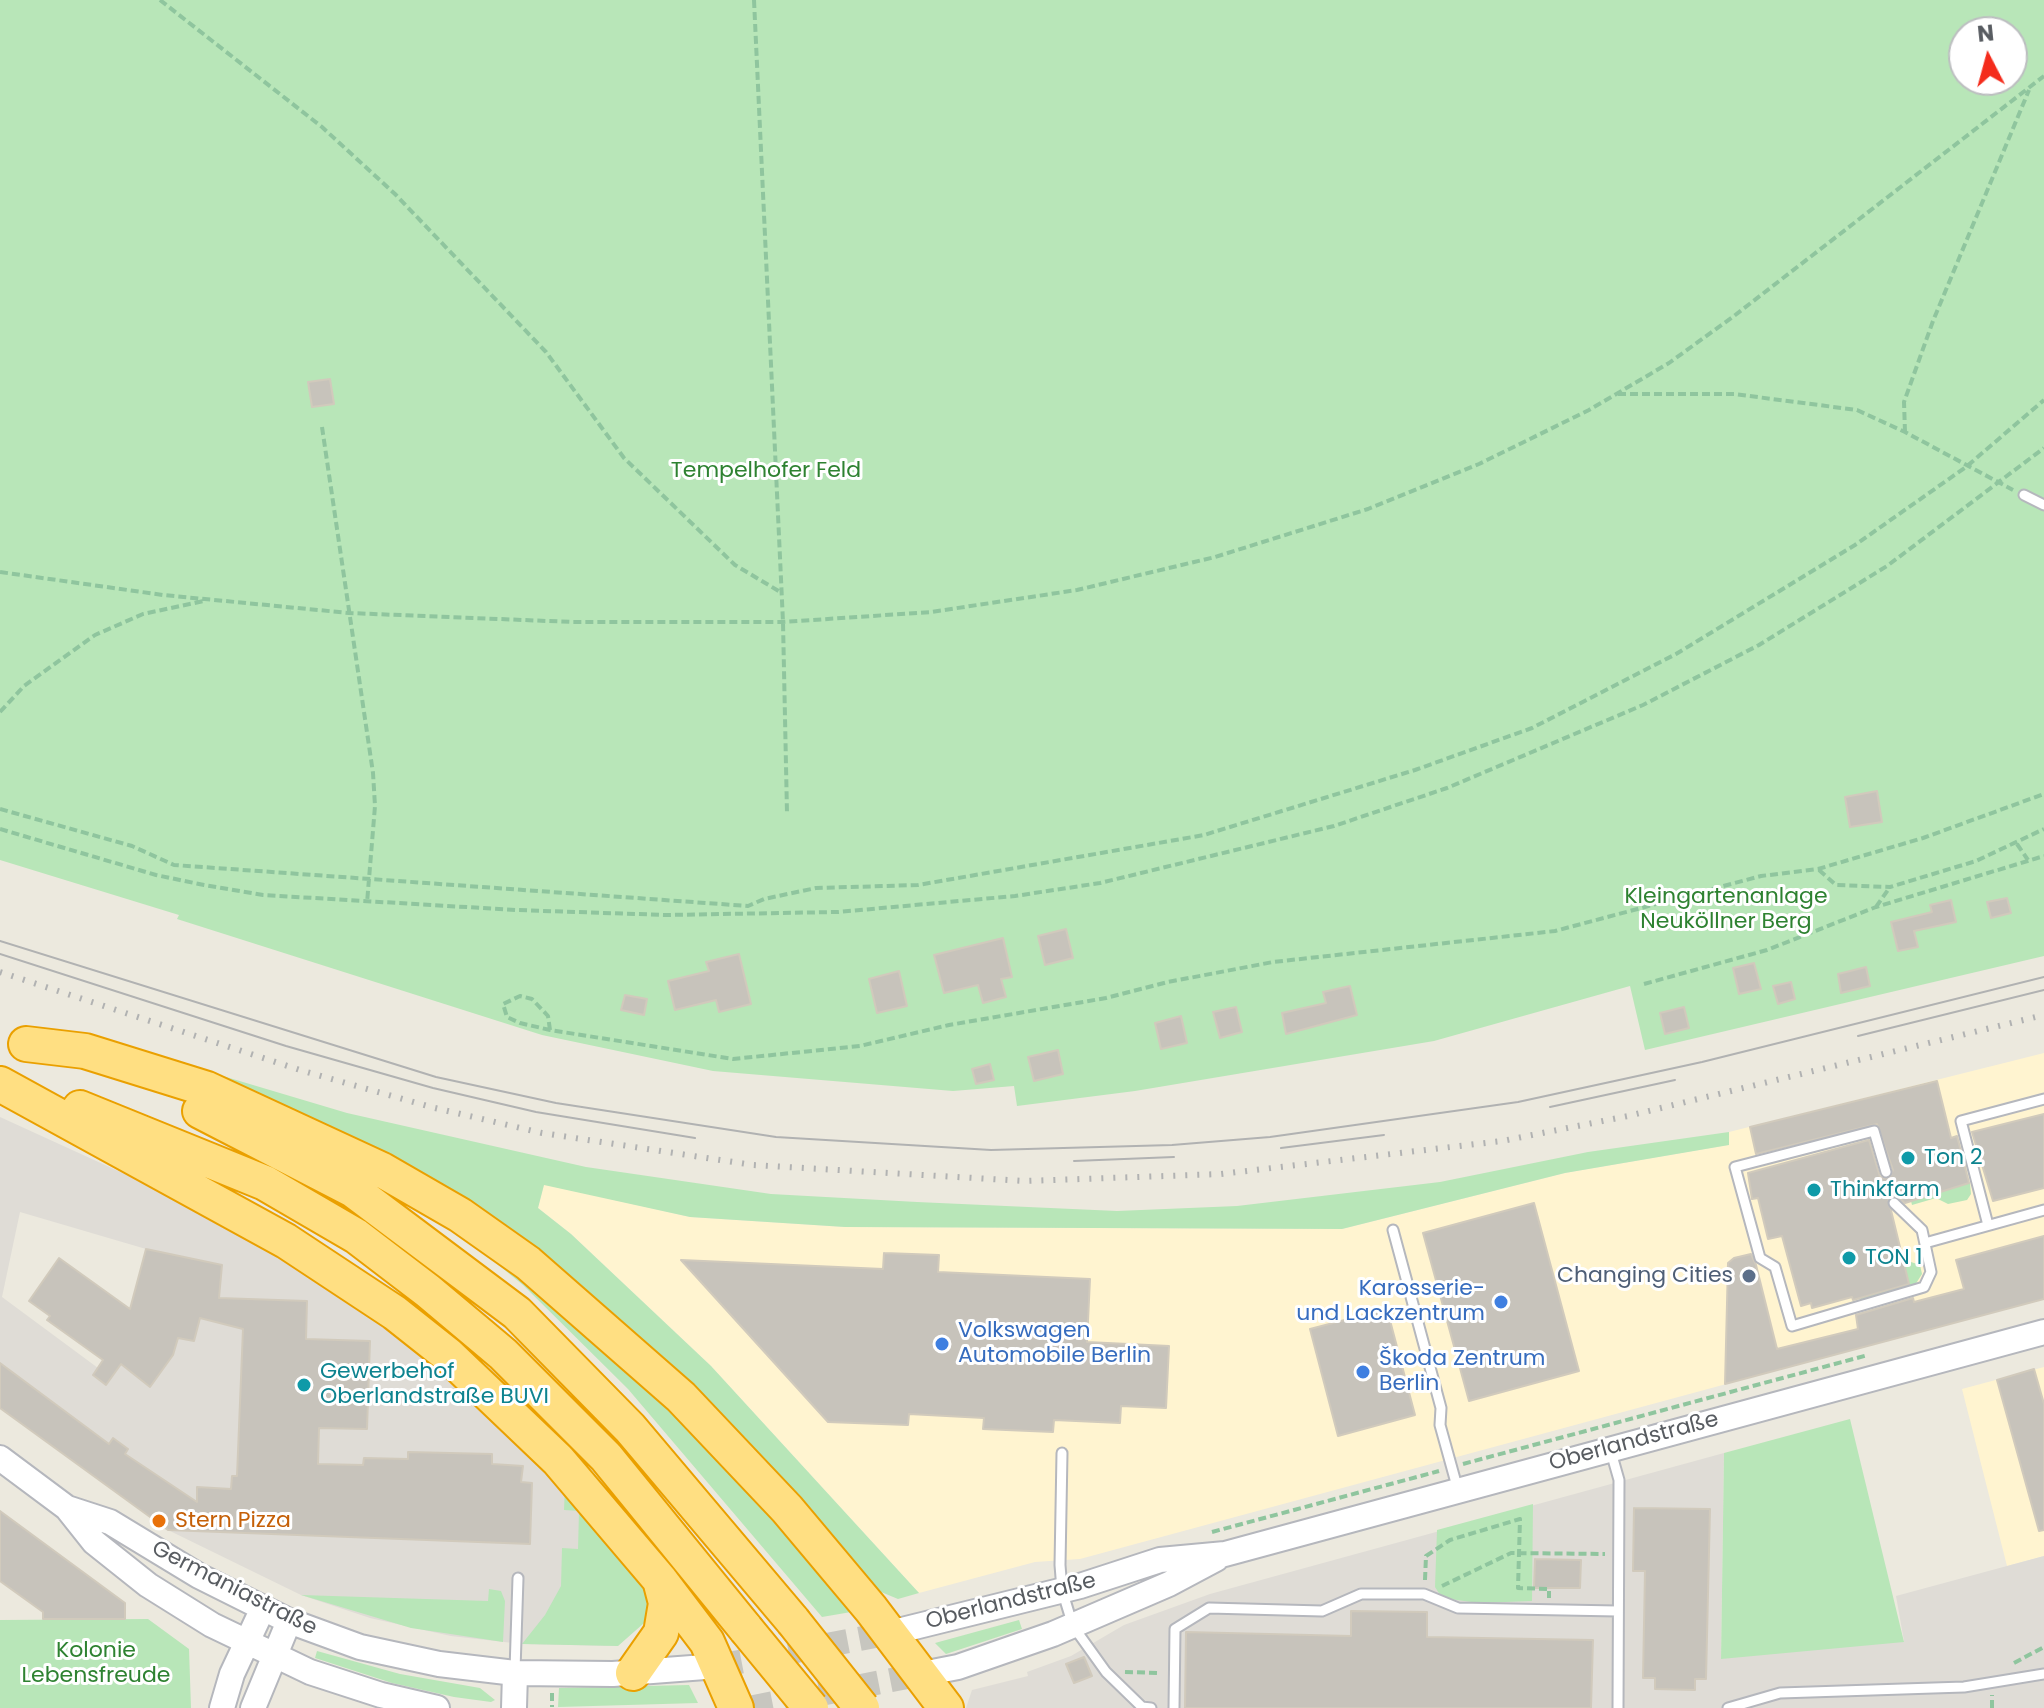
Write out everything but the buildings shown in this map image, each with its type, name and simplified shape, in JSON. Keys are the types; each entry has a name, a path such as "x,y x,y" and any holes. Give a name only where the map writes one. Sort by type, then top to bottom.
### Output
{"highway":[{"path":"13,1040 235,1127 353,1190 434,1247 517,1313 577,1370 685,1491 862,1708"},
{"path":"13,1040 85,1051 207,1089 382,1170 460,1215 557,1286 681,1397 787,1509 890,1633 946,1708"},
{"path":"0,1082 286,1241 404,1320 477,1381 558,1460 660,1580 700,1631 736,1708"},
{"path":"0,1082 171,1143 265,1183 356,1236 503,1354 606,1457 811,1708"},
{"path":"633,1673 661,1633 666,1603 660,1580"}],"street":[{"name":"Oberlandstraße","path":"922,1674 958,1667 1073,1626 1169,1584 1225,1554 1455,1478 1610,1449 2044,1332"},
{"name":"Germaniastraße","path":"0,1458 67,1508 94,1542 178,1605 246,1645 348,1685 437,1708"},
{"name":"Germaniastraße","path":"67,1508 110,1522 199,1576 326,1636 401,1657 515,1673"},
{"name":"Oberlandstraße","path":"890,1633 1062,1590 1160,1560 1225,1554"},
{"path":"178,1605 199,1576"},
{"path":"222,1708 263,1608"},
{"path":"253,1708 289,1621"},
{"path":"514,1708 515,1673 633,1673 718,1666"}],"lane":[{"path":"2024,495 2044,505"},
{"path":"1988,1225 1961,1121 2044,1099"},
{"path":"1886,1172 1874,1131 1735,1167 1760,1258 1775,1267 1792,1326 1924,1287 1931,1272 1922,1230 1894,1203"},
{"path":"1925,1243 2044,1210"},
{"path":"1393,1230 1441,1408 1440,1425 1455,1478"},
{"path":"1610,1449 1619,1480 1618,1708"},
{"path":"1062,1453 1062,1590 1073,1626 1106,1672 1142,1707 1151,1708"},
{"path":"515,1673 518,1578"},
{"path":"1174,1708 1175,1629 1209,1608 1322,1611 1361,1594 1424,1594 1458,1608 1617,1611"},
{"path":"1728,1708 1780,1693 1964,1687 2044,1674"}],"path":[{"path":"160,0 322,127 395,194 546,352 624,458 735,565 782,593"},
{"path":"754,0 782,593 787,813"},
{"path":"0,572 207,600 349,613 573,622 783,622 931,612 1018,599 1077,590 1215,557 1368,509 1479,464 1616,394 1669,363 1734,316 2044,76"},
{"path":"1905,432 1904,402 1933,321 2029,88"},
{"path":"1616,394 1682,391 1857,410 1905,432 2000,485"},
{"path":"0,809 132,846 174,865 748,906 764,899 816,888 918,885 1204,835 1415,770 1532,728 1676,654 1855,545 1966,467 2044,400"},
{"path":"322,427 373,773 375,806 367,903"},
{"path":"0,829 156,875 204,885 263,895 367,903 666,915 838,912 999,897 1100,883 1334,826 1447,788 1643,705 1759,645 1874,574 2000,485 2044,448"},
{"path":"0,712 24,686 95,635 143,614 207,600"},
{"path":"550,1030 548,1016 532,999 520,996 503,1004 507,1017 550,1030 733,1059 807,1054 1024,1010 1106,998 1168,982 1273,962 1555,931 1761,876 1818,869 1923,838 2044,794"},
{"path":"1818,869 1836,885 1890,887 1976,861 2044,829"},
{"path":"2017,844 2028,860"},
{"path":"1644,984 1767,950 1876,907 2044,856"},
{"path":"1876,907 1890,887"},
{"path":"1208,1533 1455,1478 1877,1353"},
{"path":"1550,1612 1549,1589 1518,1588 1519,1553 1520,1519 1450,1540 1426,1556 1424,1594 1511,1553 1519,1553 1617,1554"},
{"path":"1106,1672 1174,1673"},
{"path":"551,1690 552,1707"}],"shaded area":[{"path":"2044,1053 2044,1298 1080,1559 1035,1562 919,1593 711,1366 571,1234 538,1208 544,1184 690,1217 845,1227 1342,1229 1565,1173 1728,1145 1729,1132"},
{"path":"0,1117 186,1202 332,1283 401,1331 583,1505 618,1646 522,1644 451,1636 370,1618 301,1595 168,1530 0,1408","holes":["20,1212 146,1249 124,1332 98,1368 2,1297"]},
{"path":"2044,1367 2044,1556 2007,1566 1962,1389"},
{"path":"1724,1453 1721,1658 1904,1641 1896,1596 2044,1556 2044,1708 966,1708 972,1690 1028,1676 1027,1672 1071,1656 1124,1625 1210,1594"}],"green space":[{"name":"Tempelhofer Feld","path":"0,0 2044,0 2044,956 1645,1050 1630,986 1434,1041 1135,1091 1017,1106 1014,1086 953,1091 713,1071 542,1035 177,919 179,915 0,860"},
{"path":"159,1057 347,1113 586,1167 771,1194 1117,1211 1237,1206 1440,1182 1588,1152 1729,1132 1729,1145 1565,1173 1342,1229 845,1227 690,1217 544,1185 538,1208 571,1234 711,1366 919,1593 898,1599 869,1587 615,1322"},
{"path":"1970,1183 1971,1194 1967,1200 1948,1204 1936,1198 1912,1205 1911,1201"},
{"path":"474,1245 532,1284 704,1434 857,1611 822,1617 628,1389 523,1285"},
{"path":"1902,1259 1920,1265 1922,1274 1915,1285 1861,1300 1860,1295"},
{"path":"1850,1419 1904,1642 1721,1659 1724,1453"},
{"path":"565,1486 645,1585 652,1616 618,1646 522,1644 545,1615 561,1586 562,1548 578,1549 579,1511 564,1510"},
{"path":"1533,1504 1532,1601 1479,1603 1442,1598 1435,1587 1437,1530"},
{"path":"489,1589 501,1591 505,1601 503,1642 411,1628 301,1595 488,1601"},
{"name":"Kolonie Lebensfreude","path":"148,1619 189,1649 191,1708 0,1708 0,1620"},
{"path":"1019,1620 1022,1629 946,1654 935,1643"},
{"path":"317,1651 400,1674 480,1688 495,1700 454,1697 392,1683 315,1658"},
{"path":"689,1685 698,1703 558,1707 559,1688"}],"tunnel":[{"path":"718,1666 890,1633"},
{"path":"749,1708 922,1674"}],"tram line":[{"path":"0,941 436,1077 556,1103 776,1137 991,1150 1172,1145 1270,1137 1518,1102 1702,1062 2044,977"},
{"path":"0,954 286,1046 433,1088 536,1112 695,1138"},
{"path":"1858,1036 2044,990"},
{"path":"1550,1107 1675,1080"},
{"path":"1281,1148 1384,1135"},
{"path":"1074,1161 1174,1157"}],"railway":[{"path":"0,972 303,1071 435,1108 542,1133 753,1165 1025,1181 1221,1174 1502,1141 1628,1116 2044,1015"}],"place":[{"name":"Ton 2","path":"1908,1158"},
{"name":"Thinkfarm","path":"1814,1190"},
{"name":"TON 1","path":"1849,1258"},
{"name":"Changing Cities","path":"1749,1276"},
{"name":"Karosserie- und Lackzentrum","path":"1501,1302"},
{"name":"Volkswagen Automobile Berlin","path":"942,1344"},
{"name":"Škoda Zentrum Berlin","path":"1363,1372"},
{"name":"Gewerbehof Oberlandstraße BUVI","path":"304,1385"},
{"name":"Stern Pizza","path":"159,1521"}],"park label":[{"name":"Kleingartenanlage Neuköllner Berg","path":"1726,910"}]}
